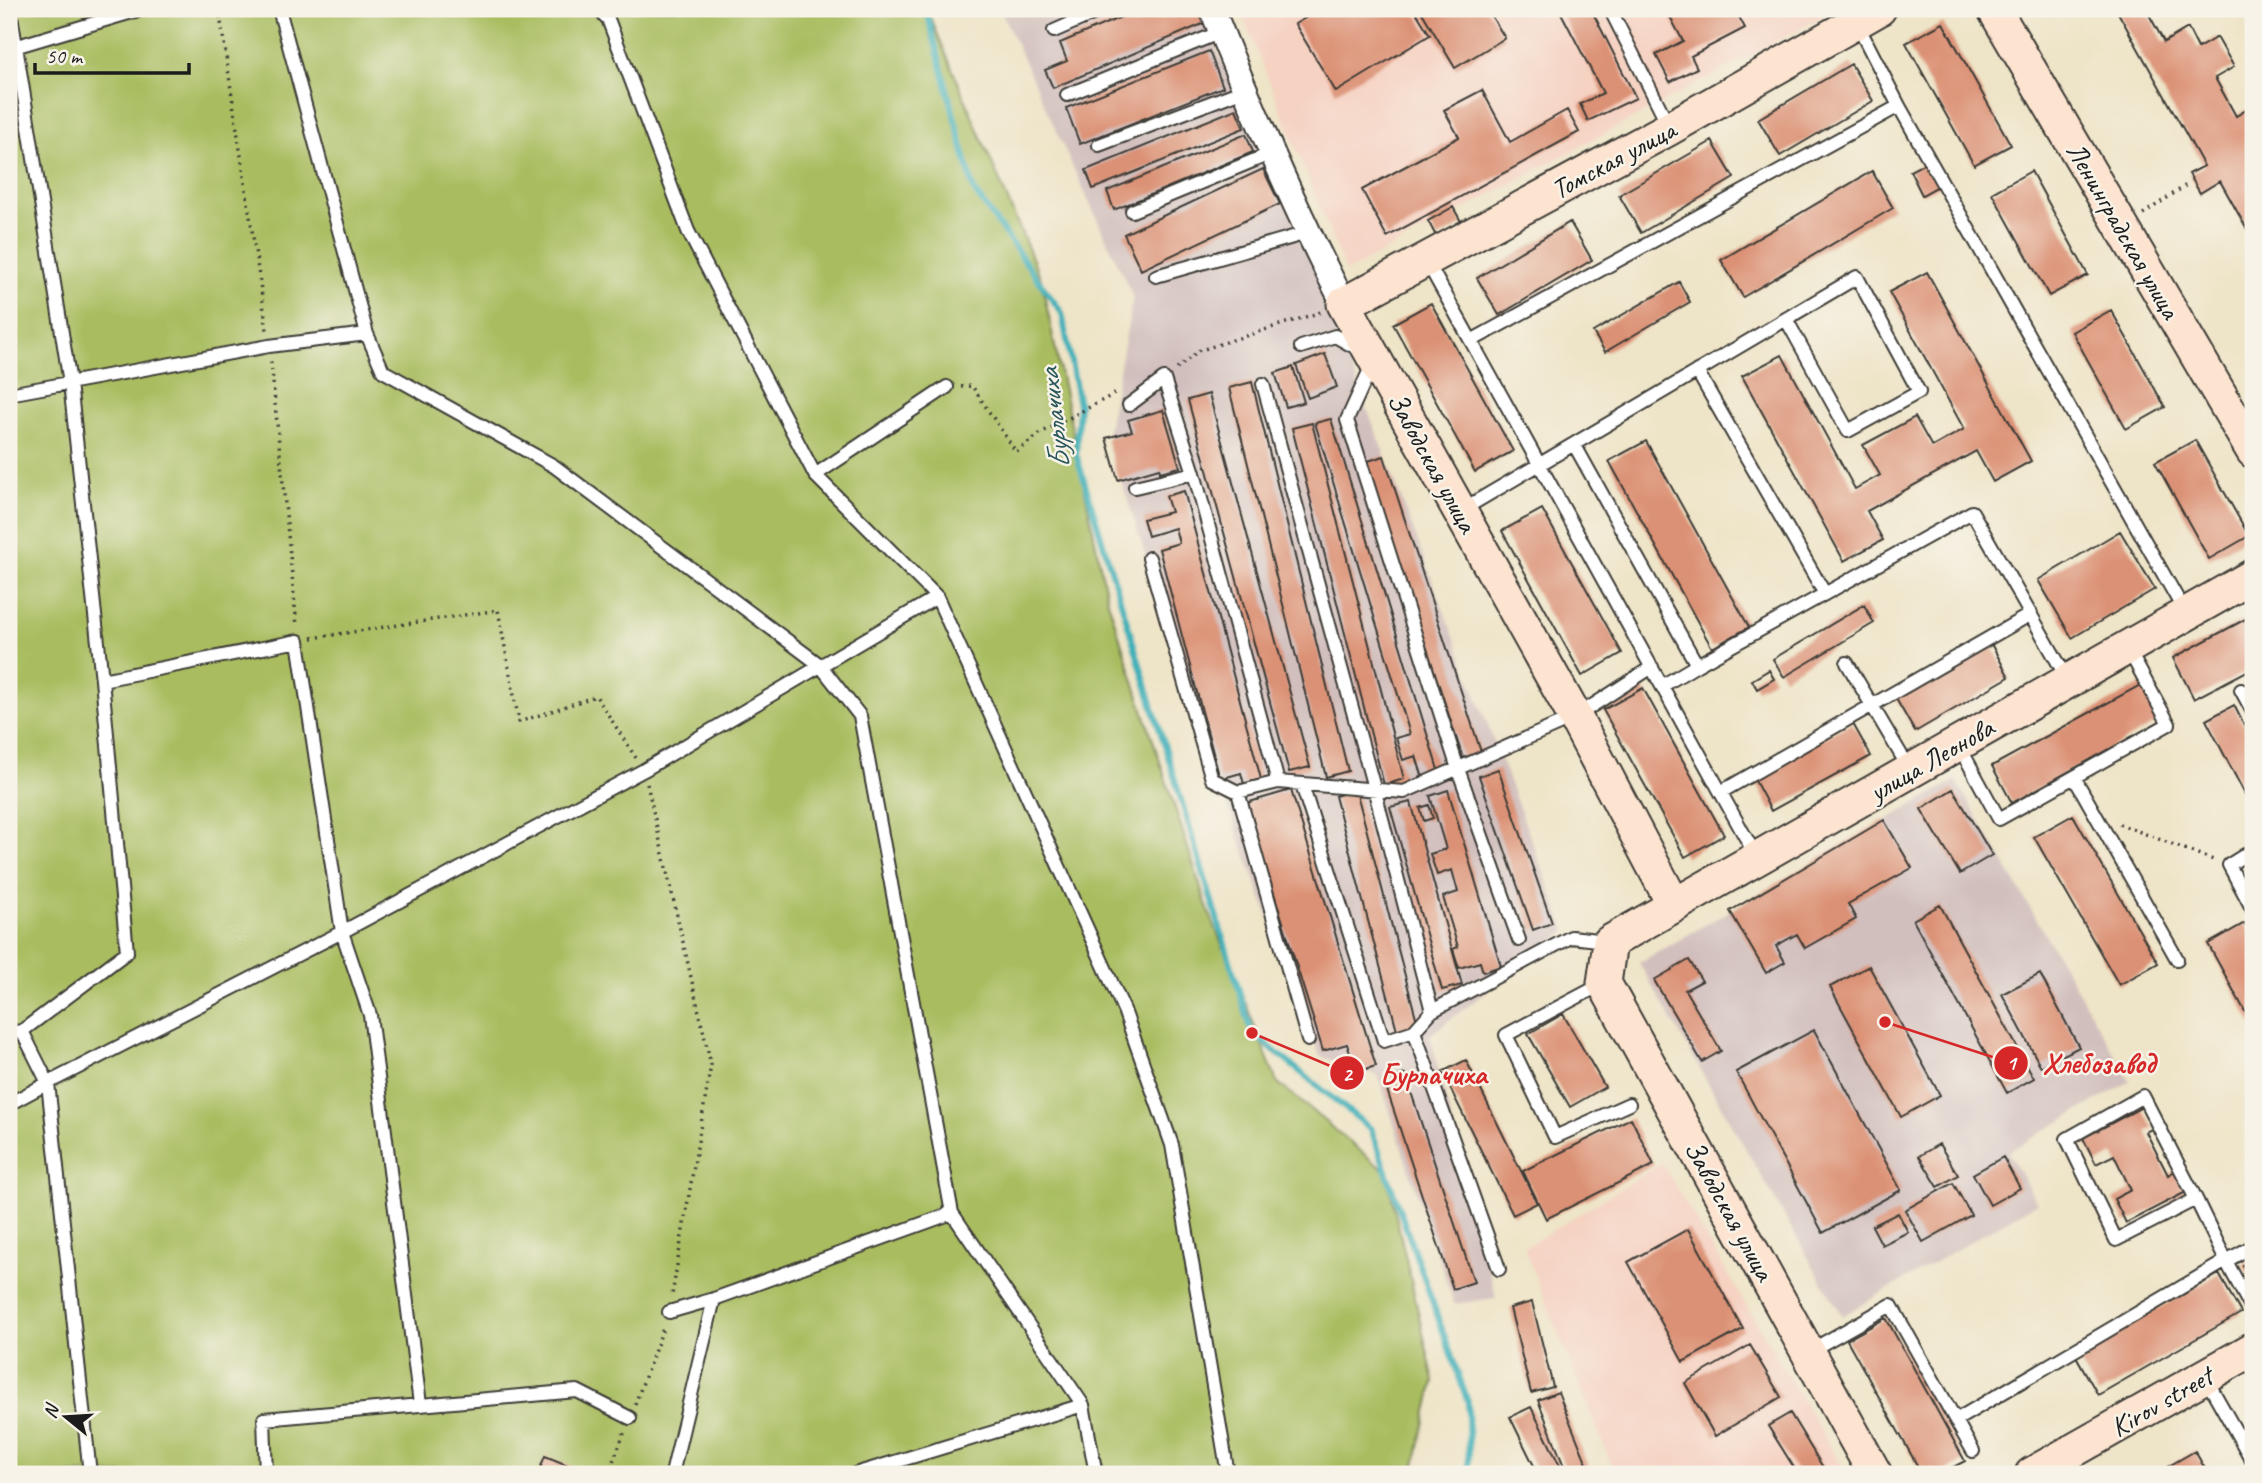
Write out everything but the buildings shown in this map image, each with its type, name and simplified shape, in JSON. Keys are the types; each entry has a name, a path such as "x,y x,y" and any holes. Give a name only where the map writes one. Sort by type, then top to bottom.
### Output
{"street":[{"name":"Заводская улица","path":"1212,9 1244,90 1307,233 1575,717 1674,905"},
{"name":"Ленинградская улица","path":"1994,9 2248,433"},
{"name":"Томская улица","path":"1344,304 1670,128 1868,15"},
{"name":"улица Леонова","path":"1610,942 2253,576"},
{"path":"1604,983 1610,942"},
{"name":"Заводская улица","path":"1604,983 1875,1474"},
{"name":"Kirov street","path":"2032,1474 2253,1349"}],"lane":[{"path":"10,9 13,48 70,383 102,680 127,952 15,1032 48,1083 90,1474"},
{"path":"13,48 142,9"},
{"path":"279,9 367,334 383,371 554,466 820,665 860,716 952,1213 1083,1405 1096,1474"},
{"path":"598,9 608,19 688,231 816,475 937,597 1124,1010 1172,1145 1228,1474"},
{"path":"1054,31 1104,9"},
{"path":"1610,9 1670,128"},
{"path":"1868,15 1899,106 2186,614"},
{"path":"1067,95 1221,32"},
{"path":"1099,145 1244,90"},
{"path":"1471,341 1899,106"},
{"path":"1132,211 1272,153"},
{"path":"1156,276 1307,233"},
{"path":"1426,260 1757,858"},
{"path":"1460,511 1857,277 1919,392 1848,431 1786,319"},
{"path":"9,394 269,346 367,334"},
{"path":"1301,347 1335,336 1376,358 1347,420 1458,769 1519,940"},
{"path":"1697,372 1825,594"},
{"path":"1129,405 1164,379 1194,473 1278,782"},
{"path":"1264,384 1432,1011"},
{"path":"816,475 947,387"},
{"path":"1574,444 1697,665"},
{"path":"1135,487 1194,473"},
{"path":"1662,686 1972,512 2068,681"},
{"path":"1149,558 1212,779 1238,792 1278,782 1404,792 1575,717 1652,667"},
{"path":"9,1104 342,932 644,770 937,597"},
{"path":"1721,792 2031,614"},
{"path":"102,680 298,640 342,932 370,1015 420,1404"},
{"path":"1958,744 1999,819 2169,724 2127,647"},
{"path":"1847,663 1910,771"},
{"path":"2241,690 2253,712"},
{"path":"2074,778 2177,959"},
{"path":"1302,785 1384,1041 1414,1031 1432,1011 1571,937 1610,942"},
{"path":"1238,792 1308,1040"},
{"path":"2253,850 2229,865 2253,910"},
{"path":"1604,983 1506,1035 1555,1137 1629,1104"},
{"path":"1414,1031 1499,1269"},
{"path":"2196,1199 2116,1240 2067,1139 2143,1096 2196,1199 2226,1261 2253,1311"},
{"path":"669,1312 714,1299 952,1213"},
{"path":"1956,1420 2253,1246"},
{"path":"671,1474 714,1299"},
{"path":"1808,1352 1891,1305 1973,1451"},
{"path":"2204,1376 2253,1462"},
{"path":"266,1474 264,1419 577,1391 630,1418"},
{"path":"855,1474 1083,1405"}],"path":[{"path":"219,9 269,346 298,640 498,610 519,722 596,696 644,770 710,1065 669,1312 608,1474"},
{"path":"2138,217 2188,184"},
{"path":"1164,379 1198,351 1344,304"},
{"path":"947,387 972,386 1016,452 1041,433 1120,390"},
{"path":"2095,815 2229,865"}],"shaded area":[{"path":"1000,9 1198,9 1296,222 1566,931 1430,1035 1496,1298 1454,1304 1378,1076 1320,1056 1211,761 1107,435 1133,297"},
{"path":"1240,9 1837,9 1346,272"},
{"path":"1956,780 2130,1081 2008,1152 2037,1203 1842,1316 1639,963"},
{"path":"1662,1163 1846,1474 1615,1474 1524,1248"}],"green space":[{"path":"9,9 927,9 1041,279 1107,598 1207,907 1277,1082 1386,1172 1434,1381 1413,1474 9,1474"}],"waterway":[{"name":"Бурлачиха","path":"926,9 974,191 1062,313 1079,405 1076,454 1252,1033 1371,1129 1468,1402 1469,1474"}],"place":[{"name":"Хлебозавод","path":"1885,1022"},
{"name":"Бурлачиха","path":"1252,1033"}]}
